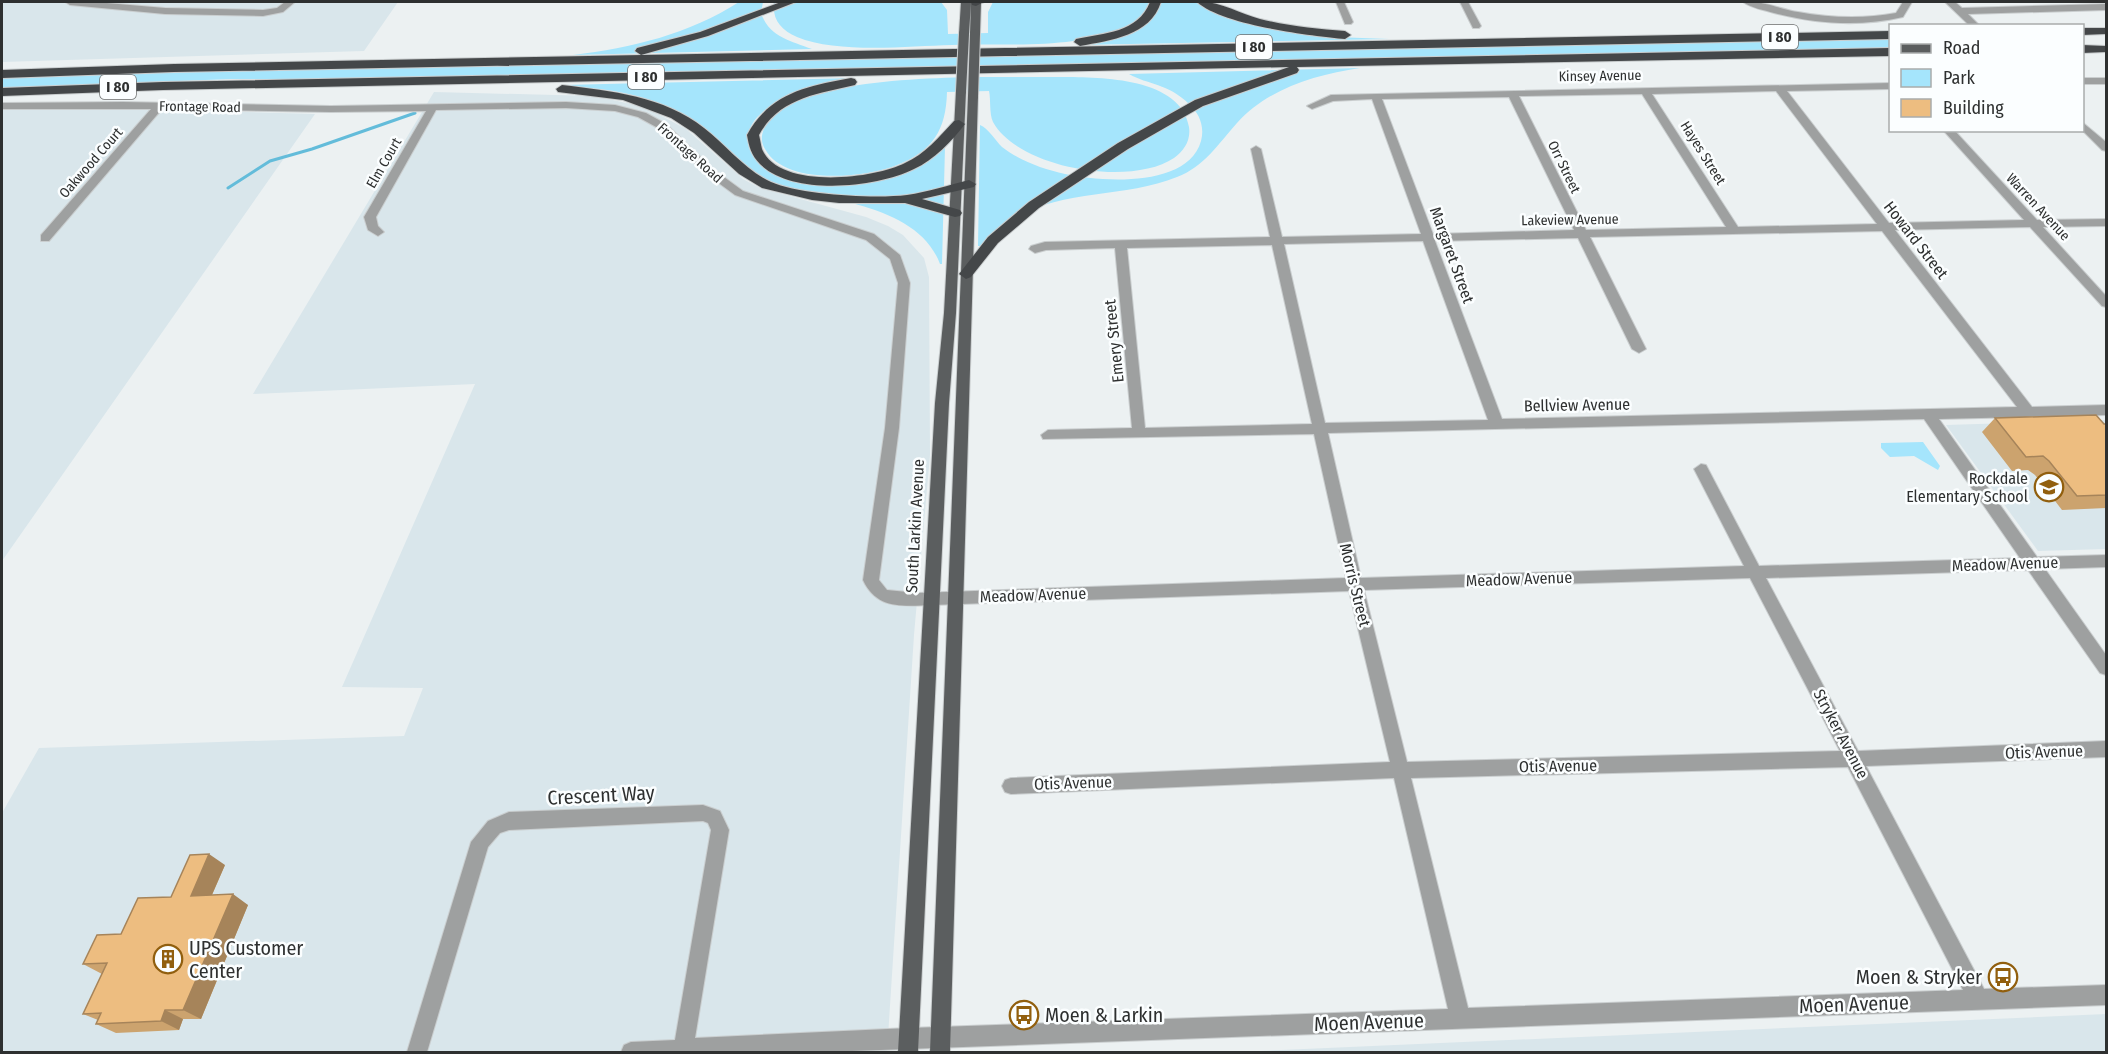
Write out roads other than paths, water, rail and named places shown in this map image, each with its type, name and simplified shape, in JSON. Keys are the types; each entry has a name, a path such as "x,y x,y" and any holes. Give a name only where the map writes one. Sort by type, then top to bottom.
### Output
{"highway":[{"path":"584,60 620,56 662,46 724,27 790,2"},
{"path":"1023,51 1119,33 1143,21 1154,8 1155,2"},
{"path":"1203,2 1250,20 1291,29 1333,34 1484,42"},
{"path":"2084,32 2106,31"},
{"name":"I 80","path":"2,74 174,68 1889,35"},
{"path":"2084,49 2106,49"},
{"name":"I 80","path":"2,92 1889,52"},
{"path":"966,274 993,240 1034,205 1123,146 1199,103 1312,64"},
{"path":"900,72 811,90 777,106 761,119 753,135 758,155 775,168 804,178 857,181 879,177 912,165 938,146 959,124"},
{"path":"393,82 417,88 562,89 625,97 660,108 687,121 744,171 767,184 812,196 839,199 906,199 963,186"},
{"path":"906,199 955,213"}],"main road":[{"name":"South Larkin Avenue","path":"909,1045 955,213 963,186 973,96 974,2"},
{"name":"South Larkin Avenue","path":"940,1045 966,274 959,124 964,34 974,2"}],"street":[{"path":"70,2 165,10 263,13 280,10 290,2"},
{"path":"1340,2 1348,22"},
{"path":"1464,2 1476,26"},
{"path":"1748,2 1770,10 1799,15 1873,21 1900,15 1907,2"},
{"path":"1950,2 1974,24"},
{"path":"1960,11 2106,7"},
{"path":"2084,81 2106,81"},
{"name":"Kinsey Avenue","path":"1312,106 1331,98 1376,96 1889,86"},
{"name":"Howard Street","path":"1779,88 2028,412"},
{"name":"Hayes Street","path":"1645,91 1735,232"},
{"name":"Orr Street","path":"1512,93 1639,349"},
{"name":"Margaret Street","path":"1376,96 1497,425"},
{"name":"Frontage Road","path":"2,106 291,109 579,105 629,111 662,126 714,176 739,193 852,229 870,237 890,251 903,274 904,301 892,428 871,580 875,590 885,596 932,597"},
{"name":"Oakwood Court","path":"45,238 159,106"},
{"name":"Elm Court","path":"378,232 372,226 370,217 433,107"},
{"path":"2084,127 2106,148"},
{"name":"Warren Avenue","path":"1950,132 2106,303"},
{"name":"Morris Street","path":"1256,149 1355,584 1461,1018"},
{"name":"Lakeview Avenue","path":"1035,249 1045,246 1275,240 1735,232 2106,222"},
{"name":"Emery Street","path":"1120,245 1140,433"},
{"name":"Bellview Avenue","path":"1048,435 2106,410"},
{"path":"1928,414 2106,668"},
{"name":"Stryker Avenue","path":"1701,470 1979,1000"},
{"name":"Meadow Avenue","path":"932,597 2106,561"},
{"name":"Otis Avenue","path":"1011,786 1401,770 1854,759 2106,749"},
{"name":"Crescent Way","path":"417,1053 480,842 494,827 509,821 703,813 714,817 720,830 683,1050"},
{"name":"Moen Avenue","path":"631,1053 940,1045 1461,1018 2106,995"}],"waterway":[{"path":"228,188 270,161 312,149 415,113"}],"place":[{"name":"Rockdale Elementary School","path":"2049,487"},
{"name":"UPS Customer Center","path":"168,959"},
{"name":"Moen & Stryker","path":"2003,977"},
{"name":"Moen & Larkin","path":"1024,1015"}]}
